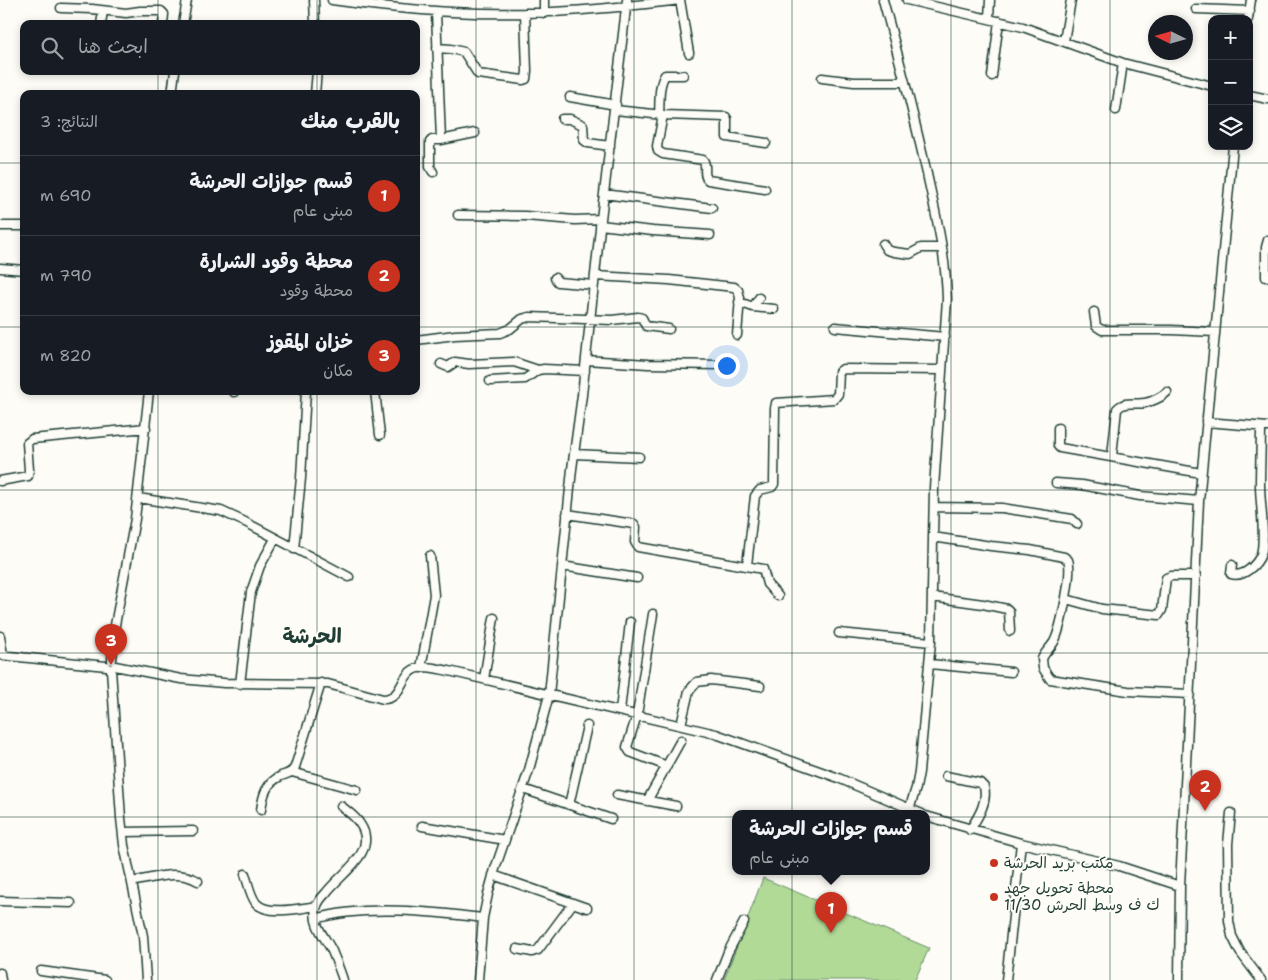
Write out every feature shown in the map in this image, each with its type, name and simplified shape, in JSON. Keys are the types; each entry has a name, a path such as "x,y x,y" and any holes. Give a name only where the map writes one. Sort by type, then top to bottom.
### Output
{"street":[{"path":"184,20 186,0"},
{"path":"314,0 315,20"},
{"path":"332,0 403,10 525,14 627,3 680,0 689,53"},
{"path":"544,0 544,13"},
{"path":"0,636 1,655 111,665 188,680 240,684 321,683 387,699 396,695 412,670 421,668 439,669 716,734 836,777 909,810 919,772 930,664 934,507 946,280 932,195 906,82 883,0"},
{"path":"911,0 944,4 1064,41 1123,63 1208,85"},
{"path":"989,18 990,0"},
{"path":"1064,41 1071,0"},
{"path":"1196,9 1249,15 1251,0"},
{"path":"478,980 483,918 494,875 539,737 549,695 567,514 627,3"},
{"path":"61,8 130,13 161,11 164,14 163,20"},
{"path":"102,20 103,12"},
{"path":"436,12 441,140"},
{"path":"437,48 464,52 478,74 526,79 525,14"},
{"path":"992,76 999,21"},
{"path":"1116,110 1123,63"},
{"path":"173,90 174,75"},
{"path":"315,90 317,75"},
{"path":"683,75 663,77 661,84 661,115 656,149 660,153 703,160 708,180 765,189"},
{"path":"822,78 854,82 906,82"},
{"path":"1253,96 1268,99"},
{"path":"570,97 661,115 726,117 727,137 766,143"},
{"path":"562,118 570,118 583,125 584,140 588,143 610,146"},
{"path":"433,172 430,167 430,142 432,140 475,133"},
{"path":"1179,980 1180,886 1201,473 1233,150"},
{"path":"604,194 712,208"},
{"path":"458,215 526,216 600,222 653,231 710,235"},
{"path":"1,226 20,226"},
{"path":"1266,277 1266,248 1268,240"},
{"path":"883,244 887,250 910,254 921,248 942,248"},
{"path":"0,268 20,270"},
{"path":"595,276 730,286 738,290 737,335"},
{"path":"554,278 558,282 594,285"},
{"path":"753,307 759,298"},
{"path":"739,302 753,307 774,309"},
{"path":"1094,312 1096,326 1102,330 1215,332"},
{"path":"420,340 500,333 527,318 620,320 638,316 642,318 647,327 669,329"},
{"path":"835,327 944,336"},
{"path":"586,360 648,364 721,365"},
{"path":"442,364 448,367 455,362 469,364 514,362 538,370 585,371"},
{"path":"747,566 755,496 758,492 772,487 774,484 774,408 776,403 834,399 838,394 839,372 843,369 942,370"},
{"path":"490,381 526,379 538,370"},
{"path":"1112,456 1117,409 1125,403 1147,403 1163,396 1167,392"},
{"path":"146,980 143,936 123,832 111,665 115,625 138,498 149,395"},
{"path":"294,549 301,478 306,395"},
{"path":"375,395 380,435"},
{"path":"1206,422 1265,427 1260,485 1263,541 1261,553 1257,562 1242,573 1232,575 1232,566"},
{"path":"0,481 28,476 27,446 28,441 32,438 146,428"},
{"path":"1058,428 1058,446 1060,448 1201,473"},
{"path":"574,454 638,457"},
{"path":"1056,483 1140,496 1200,501"},
{"path":"138,498 220,511 349,577"},
{"path":"934,507 1012,509 1072,519 1077,524"},
{"path":"567,514 635,524 635,542 638,547 763,569 767,584 778,596"},
{"path":"933,537 1030,550 1064,558 1070,565 1066,599 1055,641 1042,659 1043,668 1050,679 1128,691 1190,694"},
{"path":"240,684 250,592 260,566 275,539"},
{"path":"421,668 434,595 430,556"},
{"path":"562,566 637,578"},
{"path":"1066,599 1102,609 1159,615 1162,610 1166,578 1171,576 1196,576"},
{"path":"932,597 1007,609 1009,611 1010,631"},
{"path":"653,614 637,715 628,741 627,750 667,766"},
{"path":"484,679 494,618"},
{"path":"620,711 630,622"},
{"path":"839,634 931,642"},
{"path":"930,664 1011,672"},
{"path":"681,725 689,692 697,682 711,680 760,686"},
{"path":"292,772 297,762 321,683"},
{"path":"569,805 588,726"},
{"path":"647,801 681,740"},
{"path":"261,810 262,799 267,786 276,779 292,772 357,790"},
{"path":"946,776 984,786 984,804 970,830"},
{"path":"523,789 610,819"},
{"path":"617,795 676,806"},
{"path":"340,806 361,824 365,848 360,857 334,881 317,906 316,919 333,953 343,980"},
{"path":"1231,813 1228,852 1230,929 1240,952 1261,980"},
{"path":"930,817 970,830 1119,866 1180,886"},
{"path":"422,826 506,840"},
{"path":"123,832 193,831"},
{"path":"1006,980 1021,843"},
{"path":"132,882 179,874 198,881"},
{"path":"245,874 255,902 261,907 281,910 317,906"},
{"path":"494,875 588,908"},
{"path":"0,901 71,903"},
{"path":"517,949 532,952 538,950 573,903"},
{"path":"316,919 328,916 387,911 483,918"},
{"path":"717,980 728,952 744,922"},
{"path":"41,971 105,980"},
{"path":"0,973 1,980"}],"green space":[{"path":"763,878 929,948 915,980 724,980"}],"place":[{"name":"خزان المقوز","path":"111,665"},
{"name":"محطة وقود الشرارة","path":"1205,811"},
{"name":"مكتب بريد الحرشة","path":"994,863"},
{"name":"محطة تحويل جهد 11/30 ك ف وسط الحرش","path":"994,897"},
{"name":"قسم جوازات الحرشة","path":"831,933"}],"district":[{"name":"الحرشة","path":"312,636"}]}
